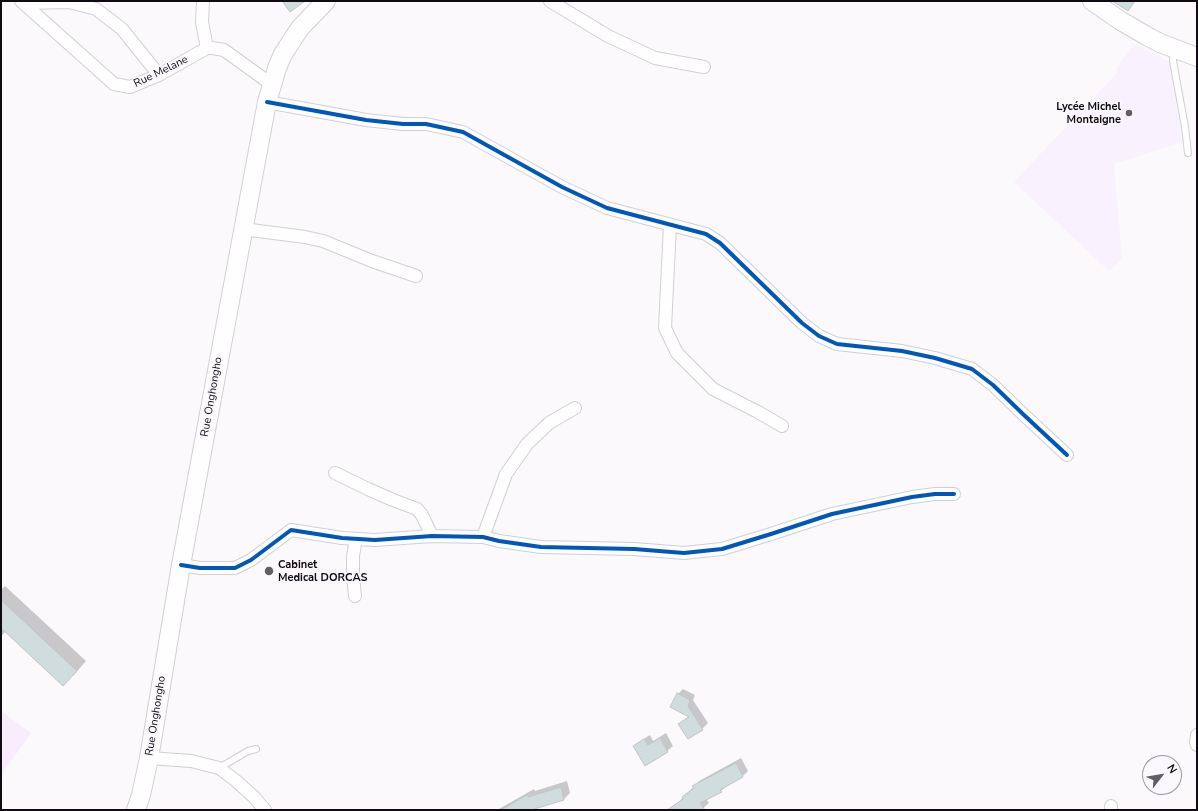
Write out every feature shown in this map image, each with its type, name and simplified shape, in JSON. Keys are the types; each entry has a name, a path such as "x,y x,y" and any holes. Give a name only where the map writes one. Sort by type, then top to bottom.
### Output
{"main road":[{"name":"Rue Onghongho","path":"136,810 141,795 149,758 181,565 271,84 281,58 292,40 300,28 326,1"},
{"path":"1092,1 1121,21 1155,41 1197,57"}],"street":[{"path":"203,1 202,22 207,48 224,50 271,84"},
{"path":"550,1 608,36 655,58 704,67"},
{"path":"22,2 69,2 96,10 122,29 158,76"},
{"name":"Rue Melane","path":"22,2 114,84 130,88 158,76 207,48"},
{"path":"267,102 366,120 402,124 426,124 462,132 562,187 607,208 706,234 720,243 802,323 819,336 837,344 902,351 935,358 972,369 993,385 1067,455"},
{"path":"670,225 666,328 677,353 713,388 782,426"},
{"path":"244,229 305,237 323,241 372,261 416,276"},
{"path":"483,537 506,474 527,444 549,423 575,408"},
{"path":"335,473 374,492 417,509 422,515 432,536"},
{"path":"181,565 200,568 235,568 251,560 291,530 356,539 375,540 432,536 483,537 541,547 634,549 684,553 722,548 832,514 912,497 935,494 954,494"},
{"path":"355,596 353,556 356,539"},
{"path":"1197,735 1197,745"},
{"path":"149,758 190,761 219,768 254,797 265,810"}],"lane":[{"path":"1173,48 1173,61 1188,153"},
{"path":"219,768 243,754 256,749"}],"shaded area":[{"path":"1133,44 1170,62 1182,142 1114,164 1122,259 1109,271 1014,182 1118,72 1116,70"},
{"path":"1,711 31,733 1,775"}],"building":[{"path":"282,1 305,1 290,12"},
{"path":"1112,1 1135,1 1128,11"},
{"path":"1,600 77,671 63,686 1,628"},
{"path":"677,693 690,700 688,706 703,730 688,739 678,724 689,717 670,707"},
{"path":"660,738 668,752 645,766 633,746 644,739 648,745"},
{"path":"736,763 743,777 720,790 722,792 700,803 705,810 667,810 683,799 682,797 694,788 692,786"},
{"path":"561,787 564,800 531,810 501,810 527,795 528,797"}],"cycle path":[{"path":"267,102 366,120 403,124 426,124 463,132 562,187 607,208 706,234 720,243 802,323 819,336 837,344 902,351 935,358 972,369 993,385 1067,455"},
{"path":"181,565 200,568 235,568 251,560 291,530 342,538 375,540 432,536 483,537 499,541 541,547 634,549 684,553 722,549 832,514 912,497 935,494 954,494"}],"place":[{"name":"Lycée Michel Montaigne","path":"1129,113"},
{"name":"Cabinet Medical DORCAS","path":"269,571"}]}
